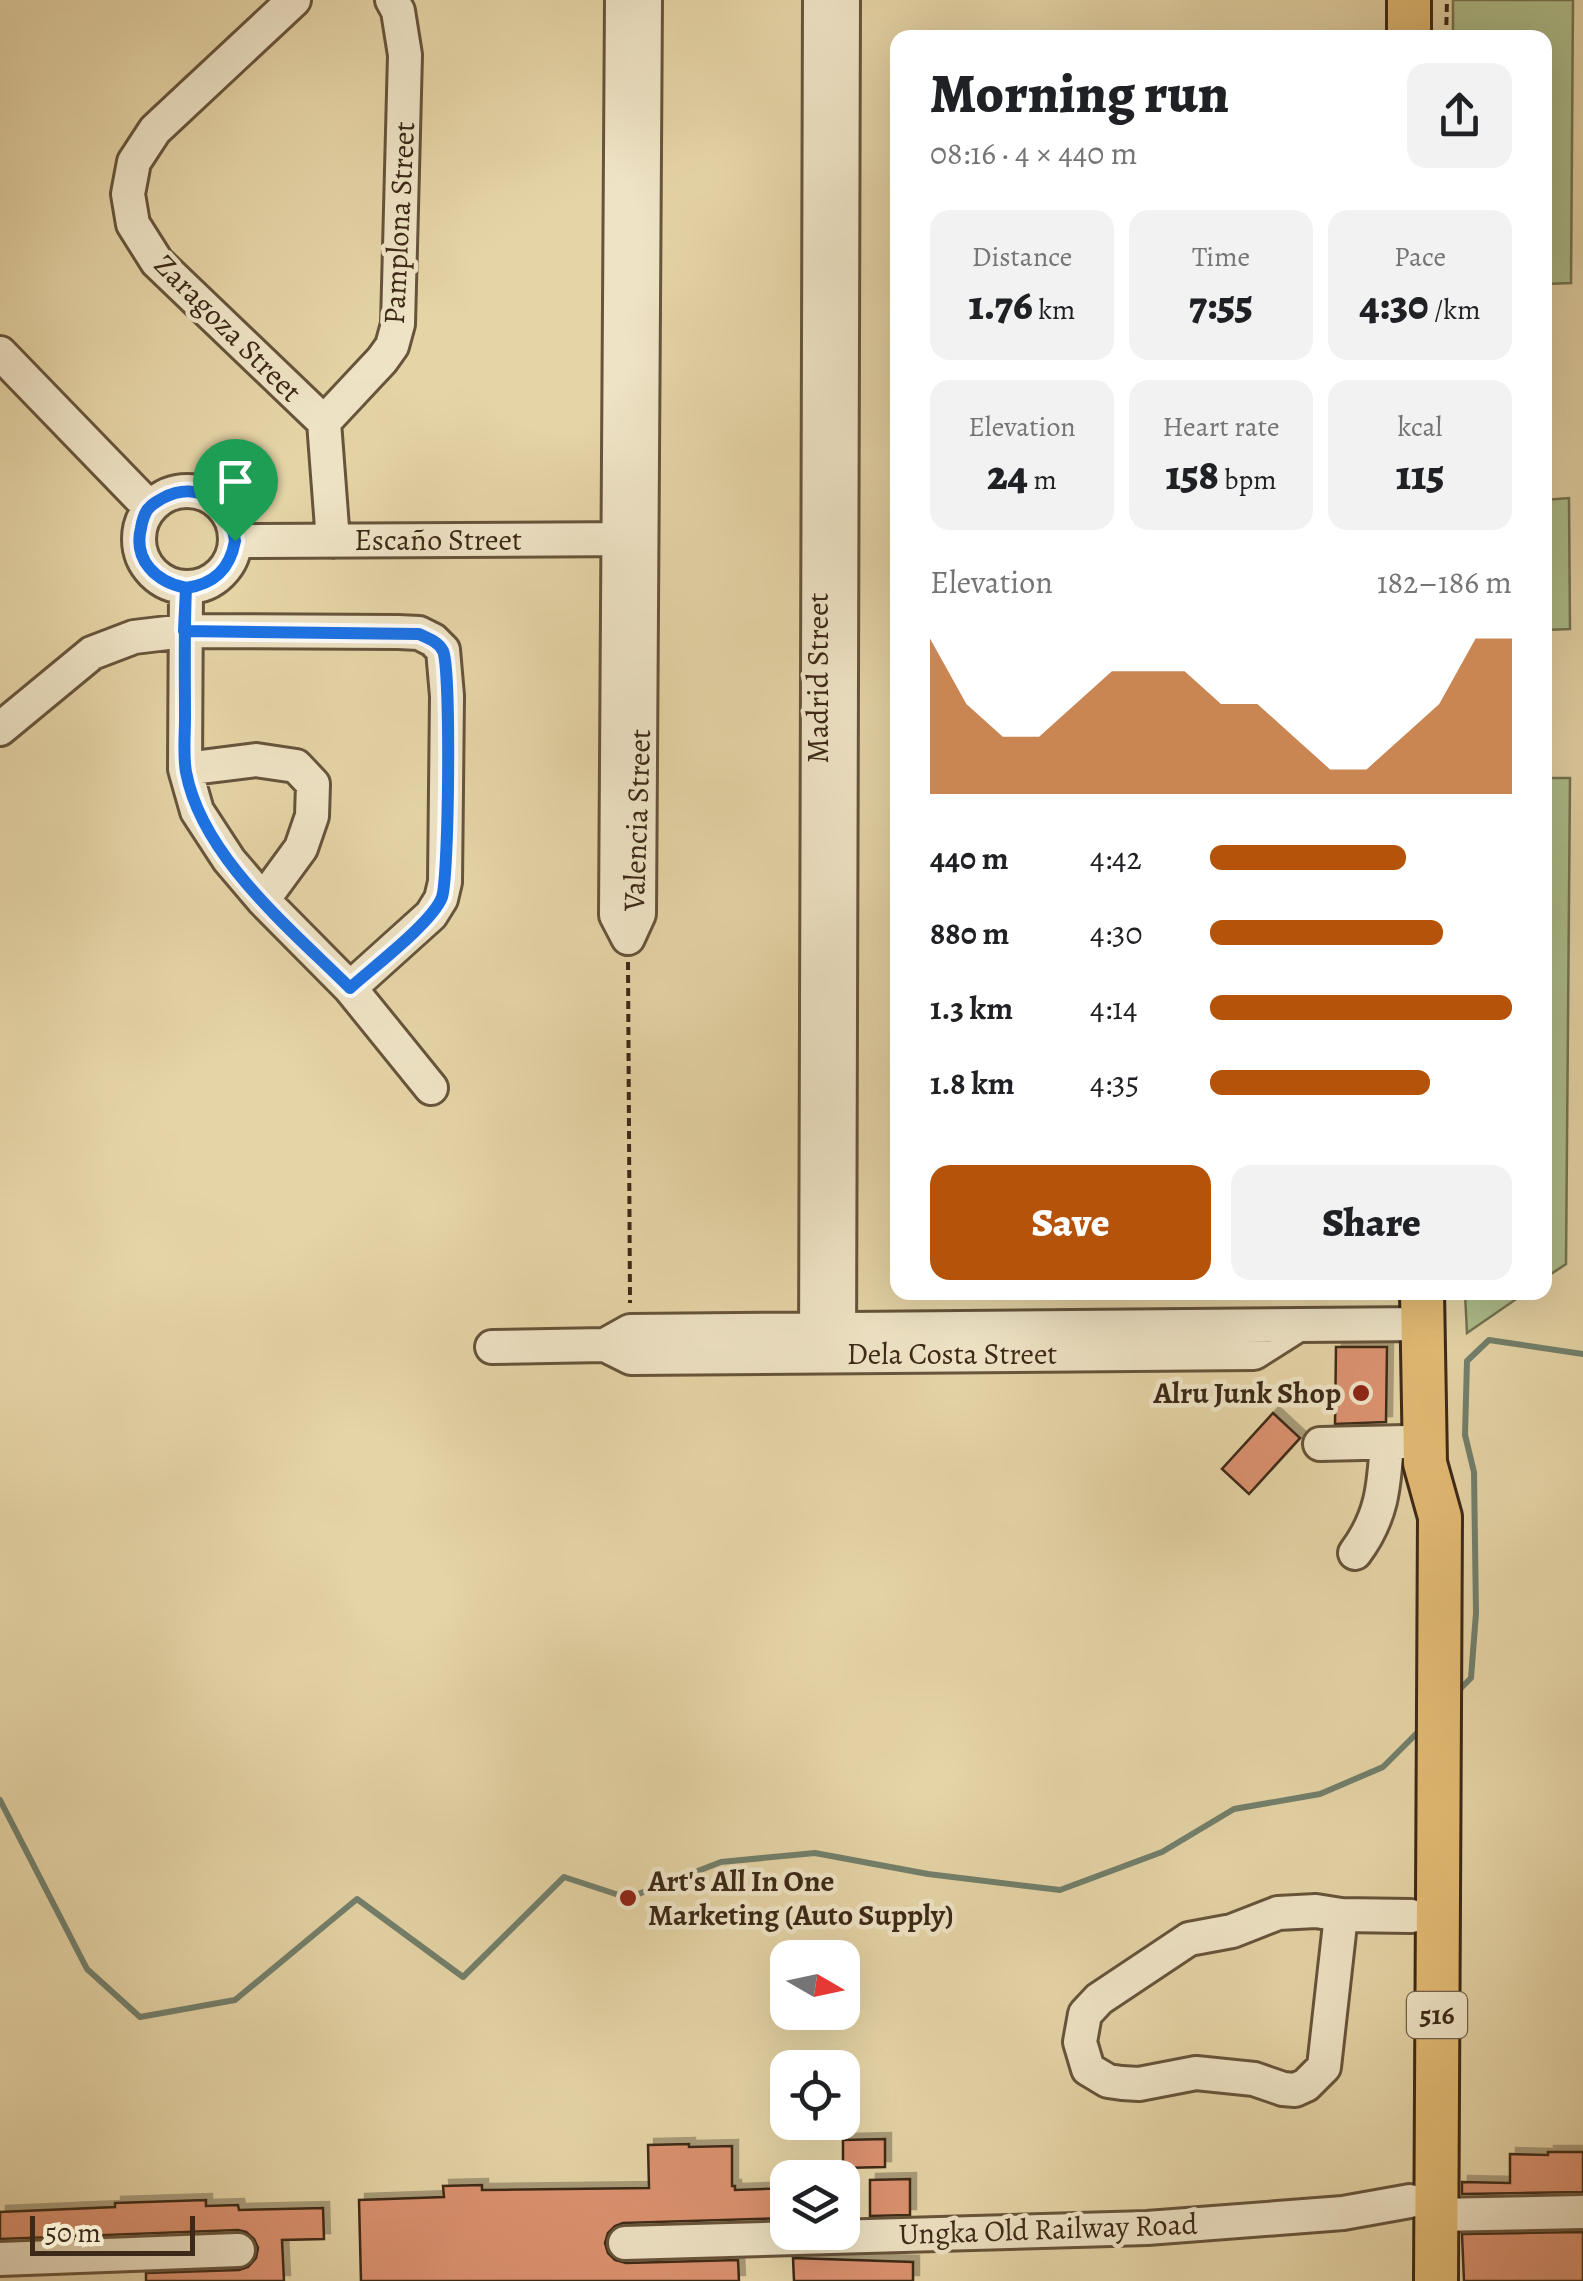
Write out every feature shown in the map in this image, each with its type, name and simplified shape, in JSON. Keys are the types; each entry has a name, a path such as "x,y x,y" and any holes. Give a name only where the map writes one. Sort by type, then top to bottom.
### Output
{"main road":[{"path":"1409,30 1410,0"},
{"name":"516","path":"1410,2281 1423,2208 1427,1517 1413,1449 1423,1308"},
{"name":"516","path":"1426,1733 1411,1916 1423,2208 1436,2281"}],"street":[{"name":"Zaragoza Street","path":"294,0 154,130 134,162 128,194 132,224 158,262 324,422 332,541"},
{"name":"Pamplona Street","path":"324,422 382,360 392,346 398,324 406,55 398,11 392,0"},
{"name":"Valencia Street","path":"622,0 630,539"},
{"name":"Valencia Street","path":"628,938 616,914 645,0"},
{"name":"Madrid Street","path":"820,0 827,1341"},
{"name":"Madrid Street","path":"827,1341 843,0"},
{"path":"3,363 149,507"},
{"path":"188,491 216,501 233,526 235,541 225,569 214,580 186,588 158,578 147,567 138,539 149,507 173,493 188,491"},
{"name":"Escaño Street","path":"235,541 630,539"},
{"path":"186,588 185,769 197,811 229,860 350,988 432,1088"},
{"path":"0,730 92,653 134,637 184,631 419,634 433,640 443,650 447,696 446,864 441,899 431,916 350,988"},
{"path":"185,769 256,760 296,766 314,784 312,816 301,848 263,900"},
{"name":"Dela Costa Street","path":"492,1347 618,1338 631,1358 827,1341 1254,1353 1296,1326 1423,1308"},
{"path":"1320,1444 1413,1449"},
{"path":"1355,1553 1369,1534 1384,1485 1413,1449"},
{"path":"1341,1915 1324,2068 1306,2086 1283,2089 1254,2079 1196,2073 1139,2084 1122,2083 1108,2081 1088,2069 1080,2042 1085,2014 1100,1999 1190,1939 1232,1932 1278,1914 1316,1911 1411,1916"},
{"name":"Ungka Old Railway Road","path":"625,2243 1147,2228 1423,2208 1583,2212"},
{"path":"0,2259 238,2250"}],"path":[{"path":"1446,30 1447,0"},
{"path":"618,1338 628,938"}],"green space":[{"path":"1453,0 1573,0 1571,283 1552,284 1552,30 1453,30"},
{"path":"1569,498 1570,629 1552,630 1552,499"},
{"path":"1552,778 1570,778 1566,1264 1552,1273"},
{"path":"1465,1300 1515,1300 1467,1333"}],"building":[{"name":"Alru Junk Shop","path":"1336,1347 1387,1347 1386,1422 1335,1424"},
{"path":"1273,1413 1300,1438 1249,1494 1222,1469"},
{"path":"885,2139 885,2167 860,2168 860,2160 843,2160 843,2140"},
{"path":"648,2145 732,2146 732,2186 735,2190 770,2189 770,2219 623,2223 608,2233 608,2253 626,2263 738,2260 739,2281 361,2281 359,2200 444,2197 443,2186 482,2185 482,2190 649,2188"},
{"path":"1583,2152 1583,2192 1462,2194 1462,2182 1510,2183 1510,2154"},
{"path":"910,2179 910,2215 870,2216 870,2180"},
{"path":"206,2200 206,2206 238,2205 239,2210 323,2208 324,2239 282,2240 284,2281 146,2281 146,2273 239,2270 256,2258 258,2248 254,2239 238,2230 0,2239 0,2212"},
{"path":"1583,2232 1583,2281 1464,2281 1462,2234"},
{"path":"793,2258 913,2262 913,2281 794,2281"}],"waterway":[{"path":"1457,1692 1471,1678 1476,1613 1474,1472 1465,1435 1467,1361 1489,1340 1583,1354"},
{"path":"0,1800 87,1969 140,2017 235,2000 357,1899 463,1977 564,1877 628,1898 721,1862 815,1853 928,1874 1060,1890 1162,1852 1234,1809 1320,1794 1383,1767 1424,1726"}],"place":[{"name":"Alru Junk Shop","path":"1361,1393"},
{"name":"Art's All In One Marketing (Auto Supply)","path":"628,1898"}],"route":[{"path":"235,541 226,512 203,494 173,493 149,507 138,539 140,554 158,578 186,588 184,631 398,632 419,634 443,650 447,696 446,864 441,899 431,916 350,988 229,860 197,811 185,769 184,631 186,588 214,580 232,556 235,541"}]}
